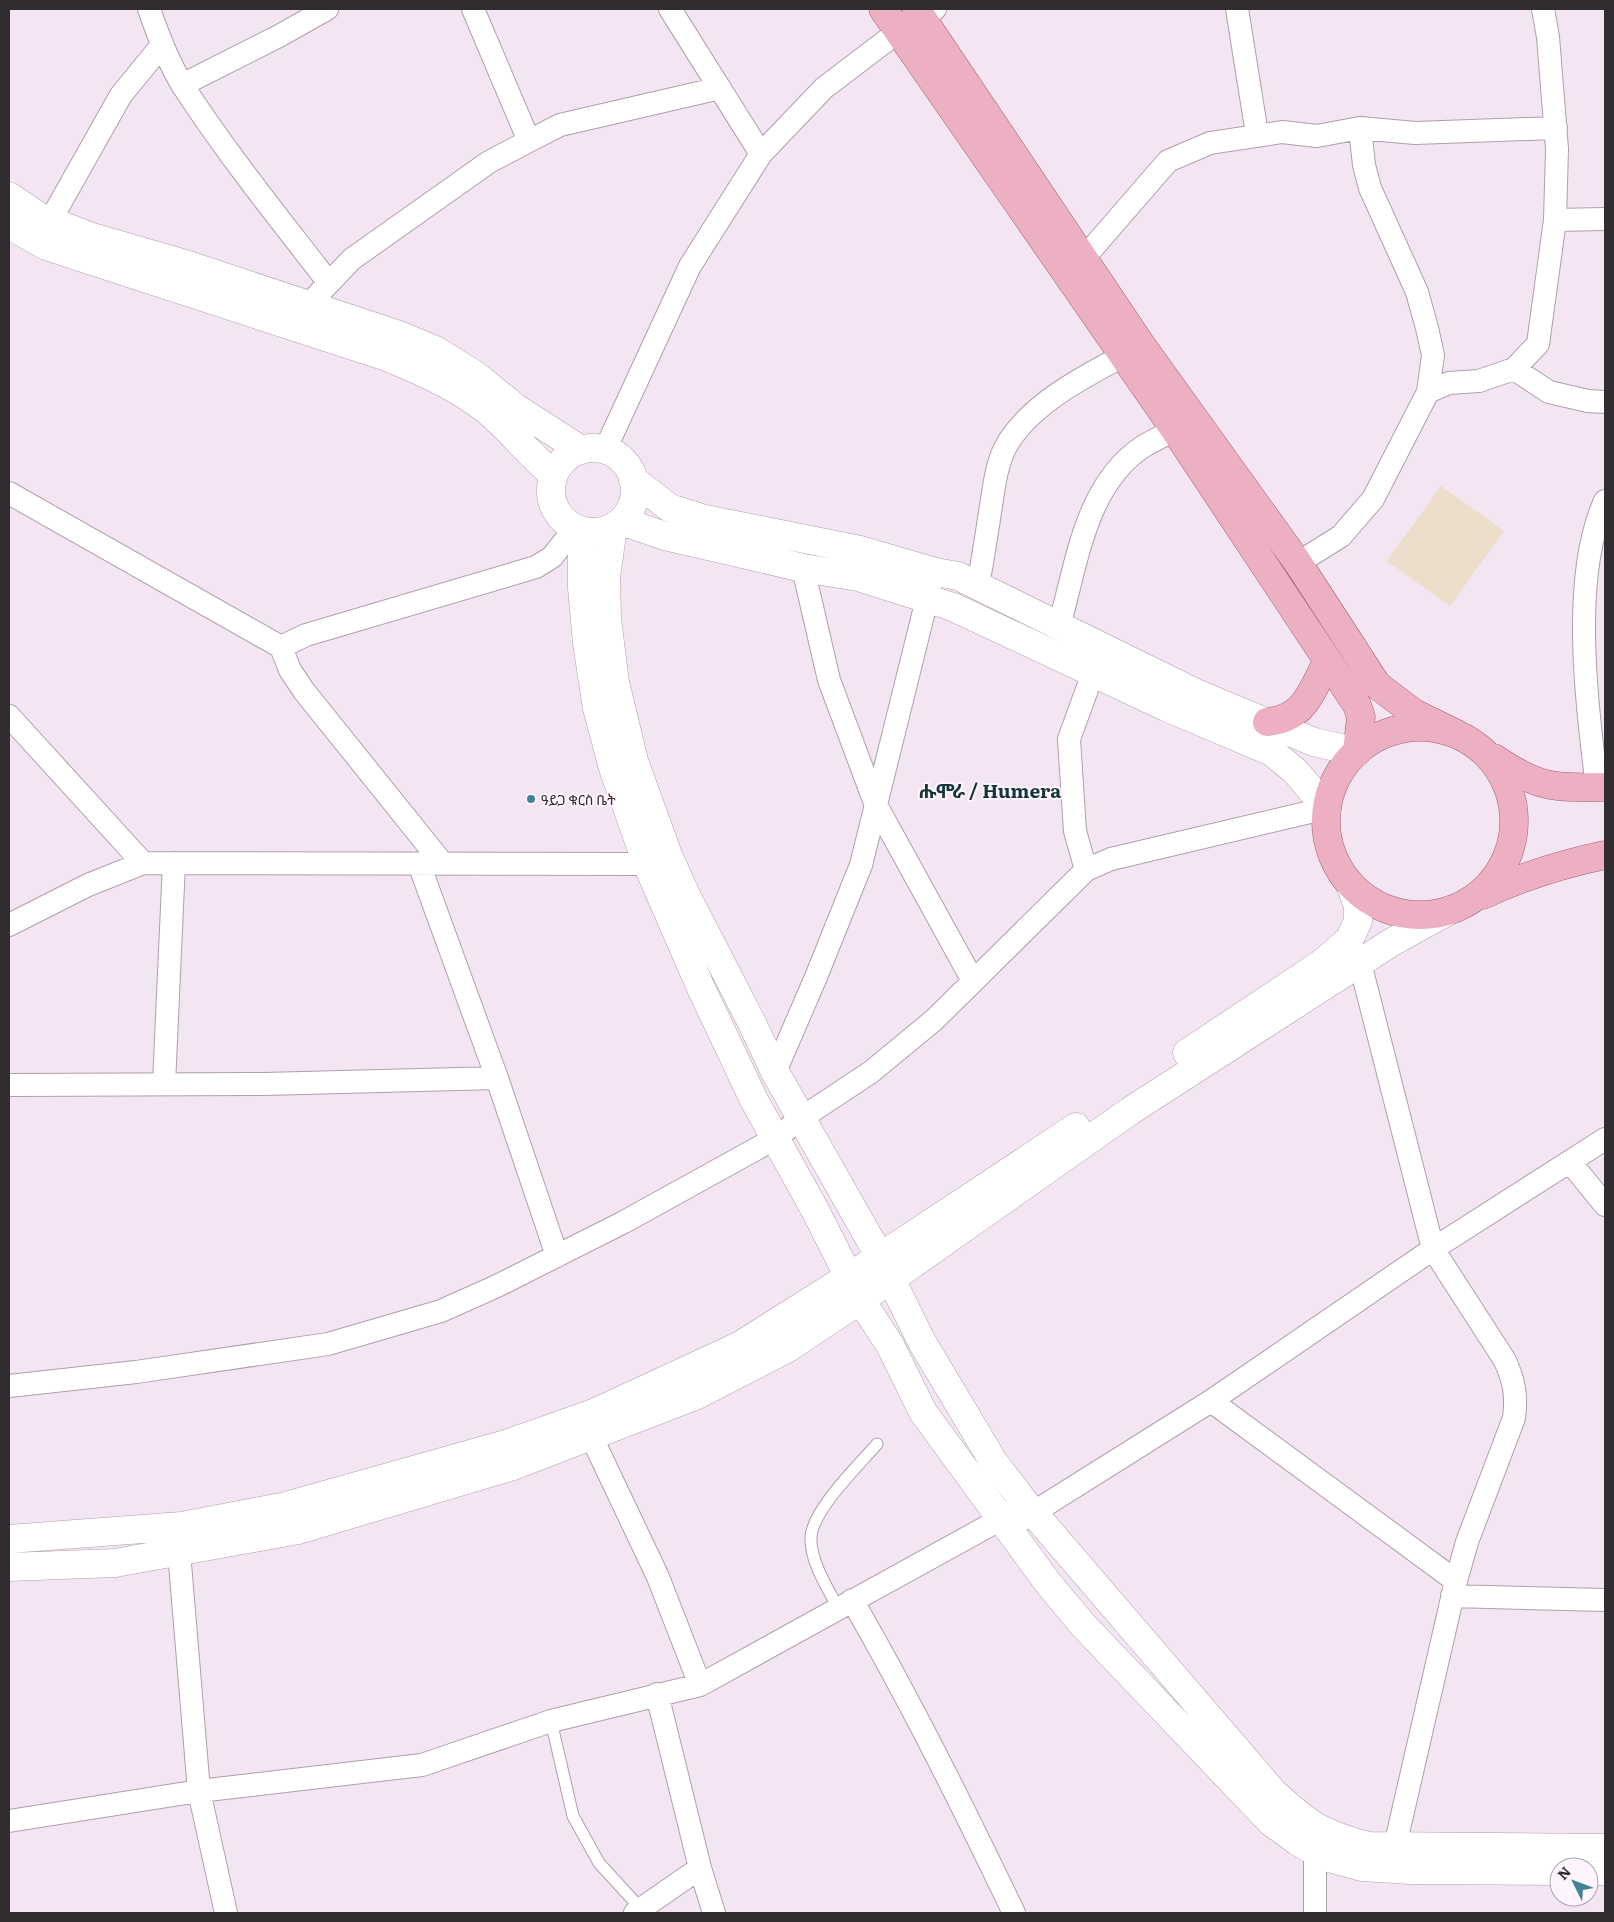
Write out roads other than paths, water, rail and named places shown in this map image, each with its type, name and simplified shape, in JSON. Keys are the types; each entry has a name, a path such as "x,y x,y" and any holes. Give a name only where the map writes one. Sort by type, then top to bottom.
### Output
{"main road":[{"path":"883,9 1132,351 1298,563 1377,685 1414,713 1466,740 1531,781 1569,788 1601,787"},
{"path":"924,11 1084,258 1175,430 1357,705 1362,717 1357,752"},
{"path":"1267,722 1284,720 1307,701 1328,661"},
{"path":"1456,907 1481,892 1497,875 1510,847 1514,827 1513,806 1506,782 1498,768 1466,740 1436,728 1404,729 1382,735 1357,752 1341,772 1327,808 1326,822 1330,848 1342,873 1350,884 1370,901 1392,911 1415,915 1456,907 1533,873 1569,862 1605,855"}],"street":[{"path":"149,9 162,45 182,85 250,180 328,283"},
{"path":"182,85 279,36 327,9"},
{"path":"473,9 529,141"},
{"path":"670,9 761,154"},
{"path":"1237,9 1257,134"},
{"path":"1428,392 1449,383 1479,381 1514,370 1538,344 1551,240 1556,220 1556,128 1548,37 1543,9"},
{"path":"594,450 690,266 761,154 824,88 924,11"},
{"path":"50,221 121,95 162,45"},
{"path":"308,305 352,258 489,162 560,125 720,88"},
{"path":"1298,563 1341,536 1373,499 1428,392 1433,355 1427,328 1417,292 1370,188 1364,165 1360,128"},
{"path":"1084,258 1168,161 1210,143 1257,134 1282,132 1317,136 1360,128 1415,134 1556,128"},
{"path":"9,196 40,217 92,237 185,264 399,335 435,350 474,374 516,408 594,450 623,461 633,480 634,494 630,508 617,524 603,531 578,530 564,521 554,506 551,487 554,475 560,464 570,455 594,450"},
{"path":"1556,220 1605,219"},
{"path":"11,231 46,246 387,357 423,372 460,392 485,410 538,462 554,475"},
{"path":"978,585 997,471 1004,451 1015,431 1031,413 1050,399 1132,351"},
{"path":"1514,370 1549,392 1588,401 1605,402"},
{"path":"1059,626 1091,511 1102,490 1131,456 1144,446 1175,430"},
{"path":"633,480 670,508 705,519 860,550 935,572 958,576 1190,690 1314,742 1357,752"},
{"path":"9,494 281,647 290,670 304,691 443,864"},
{"path":"1601,787 1591,737 1584,620 1589,550 1605,501"},
{"path":"14,1381 136,1372 328,1344 441,1311 557,1256 776,1138 800,1119 870,1072 934,1020 1086,870 1111,859 1327,808 1296,771 1272,752 1166,707 953,607 858,577 803,568 617,524"},
{"path":"617,524 606,577 607,619 615,682 657,859 705,996 754,1100 855,1288 890,1345 923,1412 1004,1524 1083,1625 1272,1822 1317,1840 1332,1836 1368,1846 1395,1857 1549,1870"},
{"path":"281,647 306,636 536,567 552,557 578,530"},
{"path":"578,530 587,643 597,708 613,768 657,859 687,897 800,1119 885,1269 922,1342 993,1462 1028,1508 1273,1792 1306,1822 1317,1840 1315,1913"},
{"path":"803,568 829,680 875,803 973,981"},
{"path":"775,1072 816,977 860,865 926,598 935,572"},
{"path":"1086,870 1075,831 1069,739 1094,673"},
{"path":"9,716 143,863"},
{"path":"9,925 88,884 143,863 443,864 657,859"},
{"path":"164,1084 174,863"},
{"path":"419,864 497,1078 557,1256"},
{"path":"9,1567 115,1563 298,1530 506,1444 594,1413 739,1346 855,1288 1125,1104 1321,964 1350,940 1358,921 1358,906 1350,884"},
{"path":"1125,1104 1392,942 1456,907"},
{"path":"1360,963 1433,1249 1504,1359 1513,1377 1516,1399 1514,1418 1467,1542 1454,1588 1395,1857"},
{"path":"9,1086 264,1084 497,1078"},
{"path":"9,1821 199,1791 422,1765 551,1721 700,1685 845,1604 1004,1524 1211,1401 1433,1249 1605,1139"},
{"path":"1570,1162 1605,1205"},
{"path":"9,1539 182,1526 416,1482 513,1466 592,1438 695,1396 721,1383 788,1348 855,1288"},
{"path":"1211,1401 1454,1588 1605,1600"},
{"path":"592,1438 658,1577 700,1685"},
{"path":"179,1552 199,1791 226,1913"},
{"path":"845,1604 896,1677 1014,1913"},
{"path":"657,1694 700,1868 714,1913"},
{"path":"1395,1857 1605,1848"},
{"path":"640,1912 700,1868"}],"lane":[{"path":"845,1604 819,1571 811,1538 813,1524 821,1510 878,1444"},
{"path":"551,1721 573,1816 599,1863 640,1912"}],"place":[{"name":"ዓይጋ ቁርስ ቤት","path":"531,799"}],"district":[{"name":"ሑሞራ / Humera","path":"990,790"}]}
